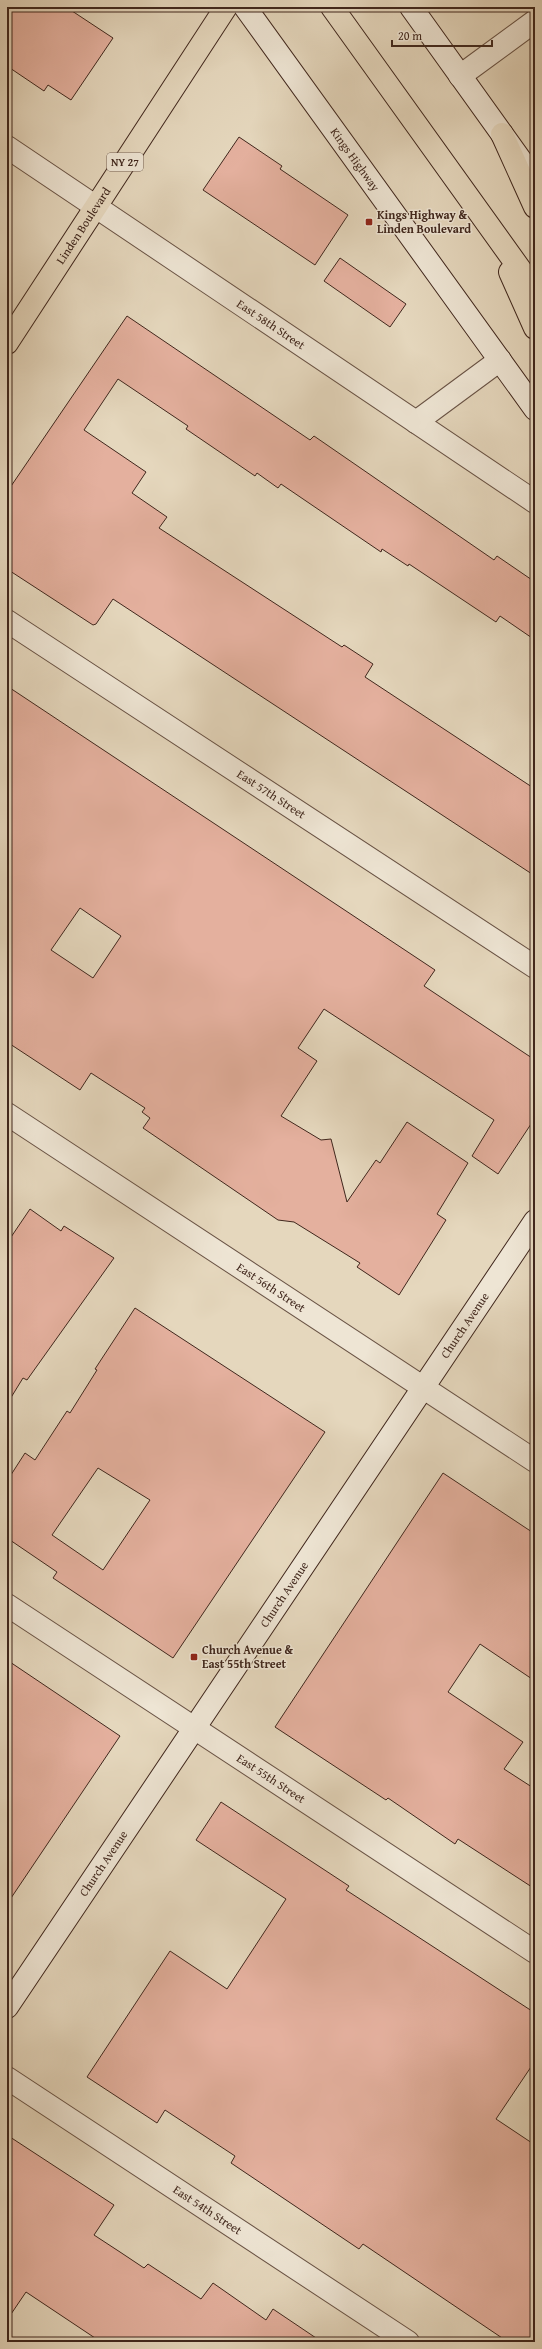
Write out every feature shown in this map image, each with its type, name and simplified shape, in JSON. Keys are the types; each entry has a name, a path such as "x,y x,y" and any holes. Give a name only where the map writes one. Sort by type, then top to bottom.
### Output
{"main road":[{"name":"Linden Boulevard","path":"7,343 226,7"},
{"path":"332,7 535,290"},
{"path":"502,134 535,207"},
{"path":"489,227 535,328"}],"street":[{"name":"Kings Highway","path":"245,7 535,409"},
{"path":"412,7 535,180"},
{"path":"460,76 535,21"},
{"name":"East 58th Street","path":"7,147 97,206 535,502"},
{"path":"416,422 500,360"},
{"name":"East 57th Street","path":"7,621 535,967"},
{"name":"East 56th Street","path":"7,1114 535,1460"},
{"name":"Church Avenue","path":"7,2007 535,1221"},
{"name":"East 55th Street","path":"7,1605 535,1952"},
{"name":"East 54th Street","path":"7,2078 408,2342"}],"building":[{"path":"7,7 66,7 113,38 71,100 48,85 44,91 7,66"},
{"path":"239,137 282,166 280,169 348,215 315,265 203,190"},
{"path":"340,258 406,304 390,327 324,281"},
{"path":"127,316 310,440 314,436 494,560 497,556 535,582 535,640 500,616 496,622 409,564 408,566 382,549 381,552 281,484 278,488 257,473 255,476 186,429 188,426 118,379 84,430 146,472 132,493 167,517 159,528 342,647 344,645 373,664 365,677 535,789 535,876 113,599 96,624 93,625 7,569 7,492"},
{"path":"7,686 435,970 424,986 535,1060 535,1118 498,1174 472,1156 494,1120 324,1009 298,1048 317,1061 281,1116 321,1140 331,1139 347,1202 376,1160 380,1163 407,1122 468,1163 437,1214 446,1220 399,1295 357,1267 360,1263 294,1222 278,1220 143,1128 150,1118 142,1112 145,1108 91,1073 80,1090 7,1042","holes":["80,908 121,936 93,978 51,950"]},
{"path":"30,1209 61,1231 64,1226 114,1258 27,1380 23,1378 7,1404 7,1243"},
{"path":"135,1308 325,1432 173,1658 53,1578 57,1572 7,1538 7,1481 25,1453 35,1460 67,1411 70,1413 97,1370 95,1369","holes":["98,1468 150,1500 103,1570 52,1535"]},
{"path":"443,1473 535,1534 535,1681 480,1644 448,1692 523,1742 504,1769 535,1789 535,1889 458,1839 455,1844 388,1798 386,1800 275,1727"},
{"path":"7,1660 120,1736 7,1904"},
{"path":"221,1802 349,1886 346,1890 535,2013 535,2061 496,2119 535,2145 535,2342 508,2342 363,2244 359,2249 231,2163 235,2156 165,2110 157,2123 87,2077 170,1951 227,1989 286,1899 196,1840"},
{"path":"7,2135 114,2205 94,2235 144,2268 148,2264 201,2299 213,2283 266,2320 273,2309 322,2342 101,2342 26,2292 7,2320"}],"place":[{"name":"Kings Highway & Linden Boulevard","path":"369,222"},
{"name":"Church Avenue & East 55th Street","path":"194,1657"}]}
